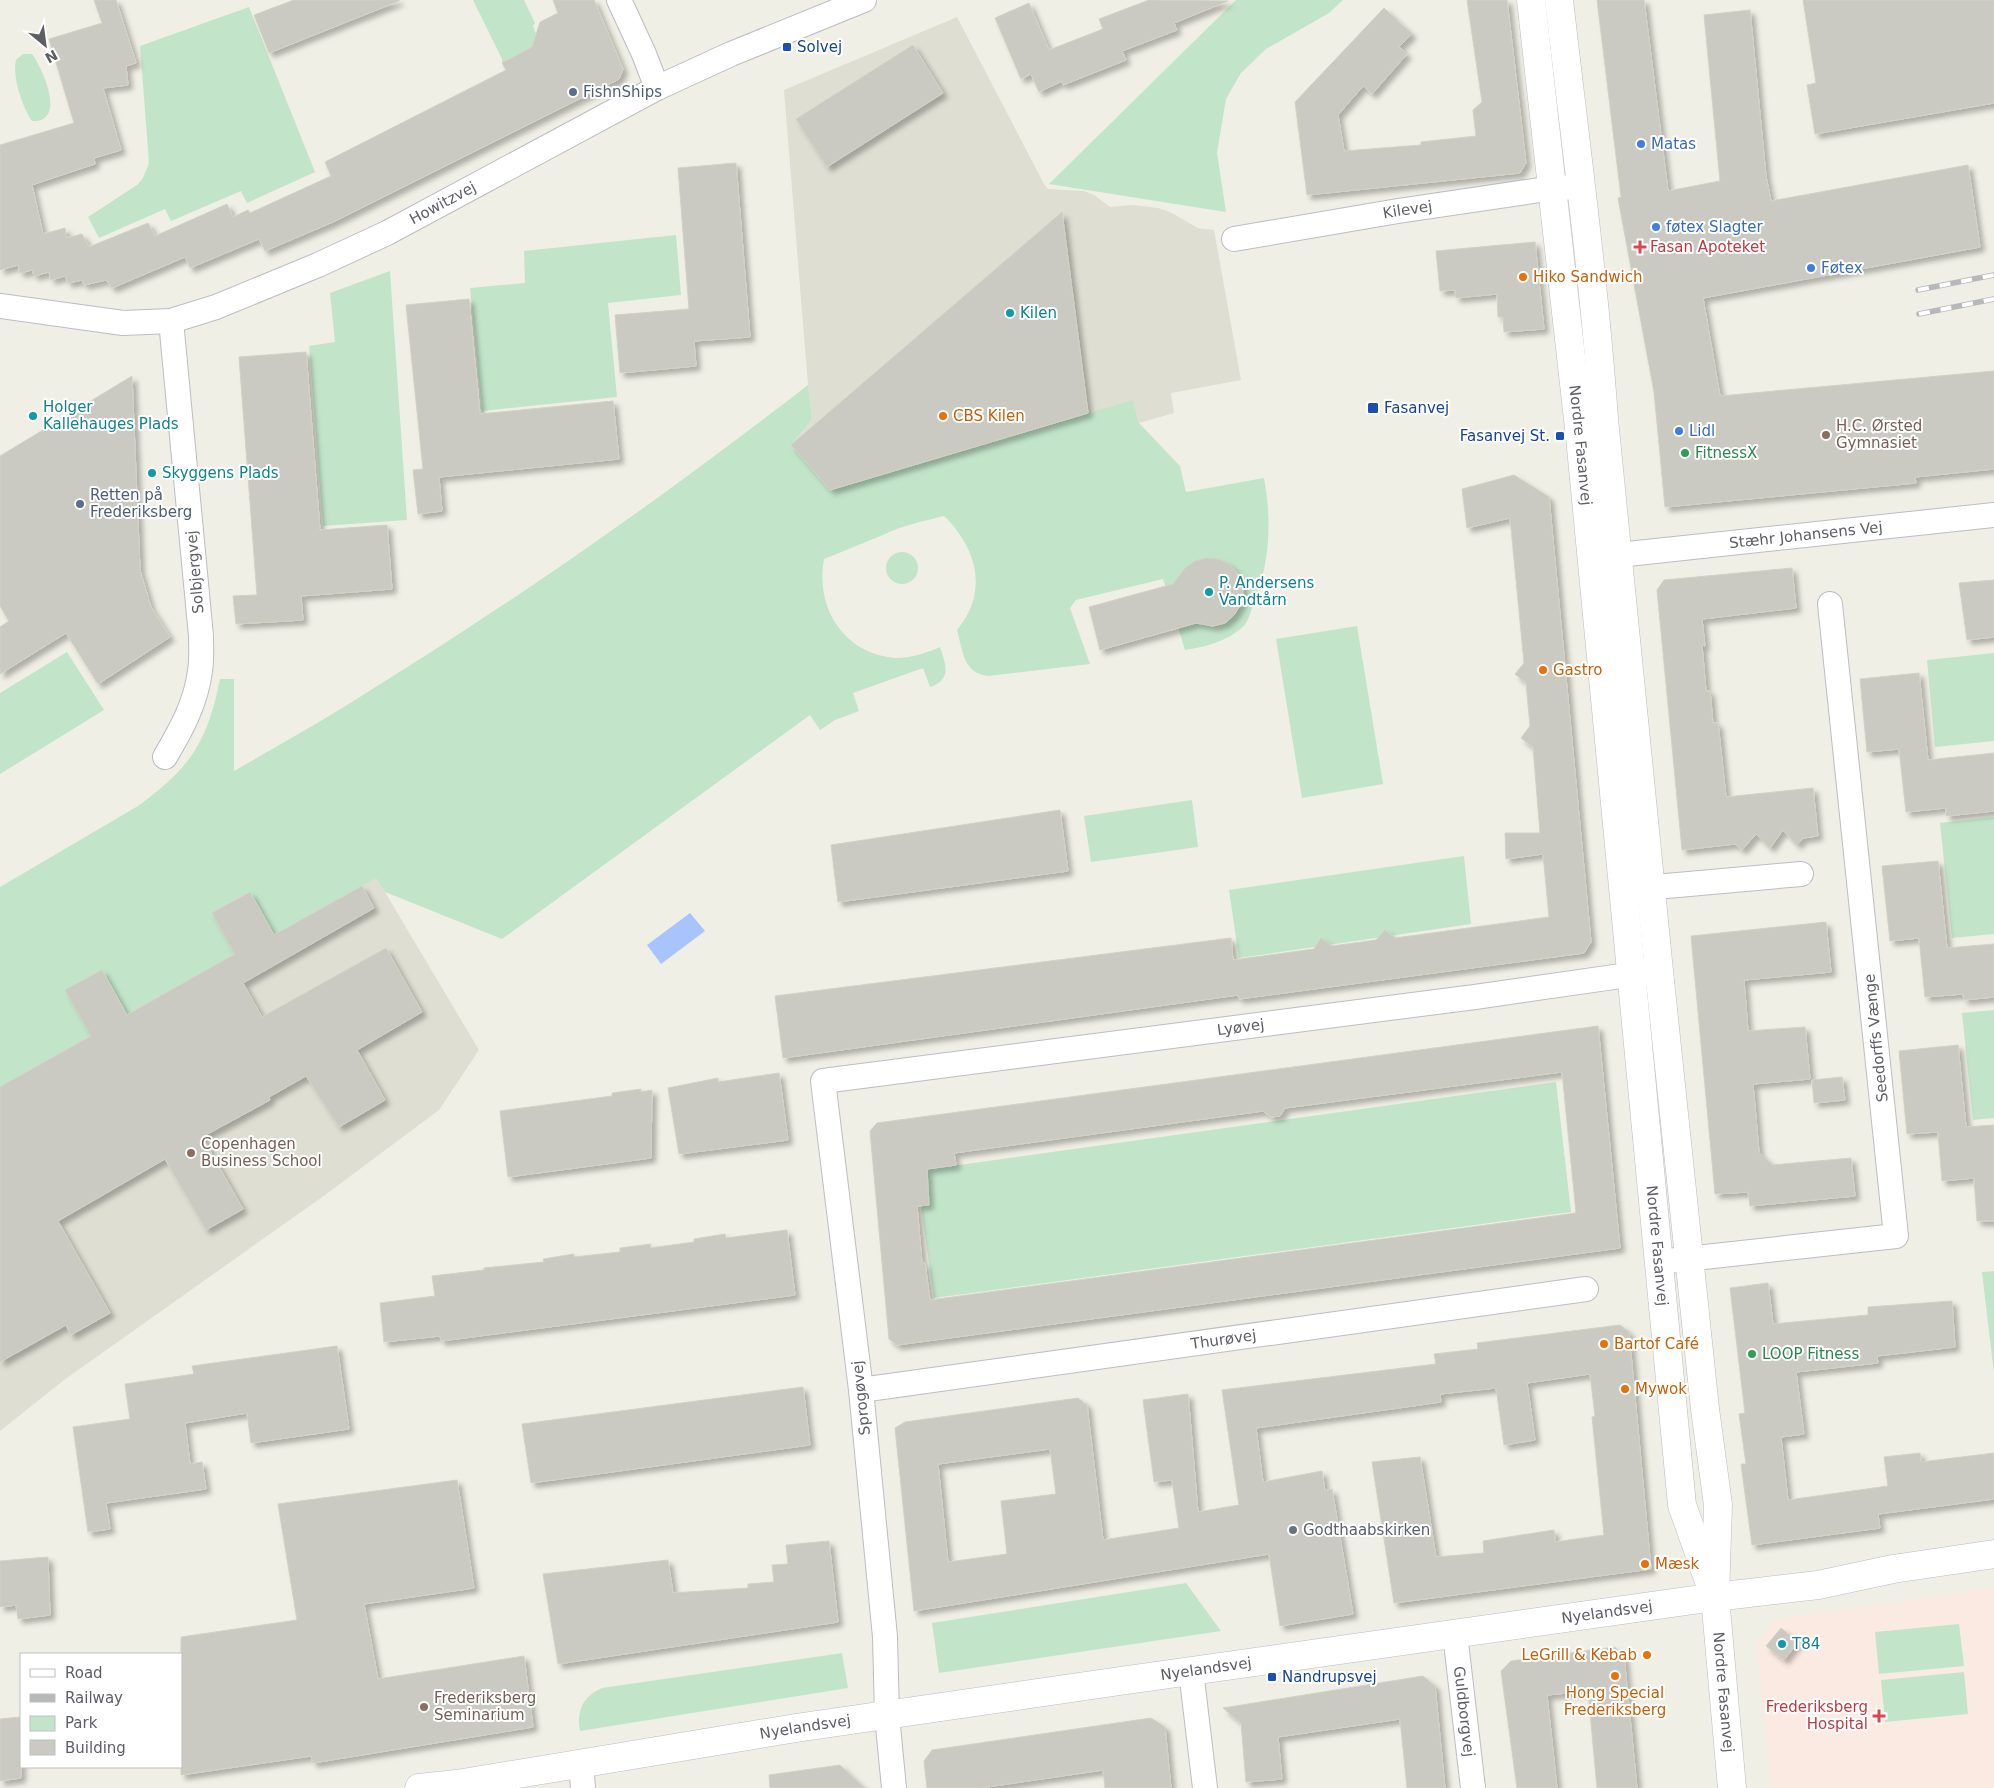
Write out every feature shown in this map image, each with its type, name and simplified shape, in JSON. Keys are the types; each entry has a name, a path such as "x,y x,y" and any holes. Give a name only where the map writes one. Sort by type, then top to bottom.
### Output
{"street":[{"path":"619,0 644,54 657,88"},
{"name":"Howitzvej","path":"0,306 123,323 171,321 216,307 318,265 387,233 657,88 731,54 864,0"},
{"name":"Nordre Fasanvej","path":"1532,0 1591,558 1682,1506 1715,1597"},
{"name":"Nordre Fasanvej","path":"1559,0 1582,186 1659,971 1705,1408 1718,1505 1715,1597 1732,1788"},
{"name":"Kilevej","path":"1234,239 1398,211 1553,188 1582,186"},
{"name":"Solbjergvej","path":"165,757 183,727 195,693 200,670 201,644 171,321"},
{"name":"Stæhr Johansens Vej","path":"1618,555 1994,515"},
{"path":"1591,558 1618,555"},
{"name":"Seedorffs Vænge","path":"1659,1262 1896,1236 1830,604"},
{"path":"1623,890 1801,874"},
{"name":"Lyøvej","path":"823,1082 1659,971"},
{"name":"Sprogøvej","path":"823,1082 861,1390 886,1637 888,1716 894,1788"},
{"name":"Thurøvej","path":"861,1390 1586,1289"},
{"name":"Nyelandsvej","path":"419,1788 582,1776 786,1730 1715,1597 1818,1585 1893,1569 1994,1554"},
{"name":"Guldborgvej","path":"1455,1634 1473,1788"},
{"path":"1190,1671 1205,1788"}],"shaded area":[{"path":"957,17 1048,189 1084,191 1094,195 1110,207 1133,205 1158,208 1170,212 1198,228 1214,230 1241,380 1171,393 1174,413 1139,423 1133,401 830,490 791,445 812,420 784,90"},
{"name":"Copenhagen Business School","path":"376,877 479,1050 439,1110 325,1195 64,1380 0,1431 0,1087 65,990 102,970 235,954 212,913 250,892 274,935"},
{"name":"Frederiksberg Hospital","path":"1994,1588 1994,1788 1771,1788 1757,1644 1775,1620"}],"green space":[{"path":"473,0 524,0 535,23 533,26 536,34 532,47 502,63 502,59"},
{"path":"1236,0 1343,0 1329,13 1266,49 1241,73 1226,99 1217,153 1226,212 1049,184"},
{"path":"249,7 315,172 247,203 241,191 171,221 165,209 99,238 88,217 137,185 143,178 149,163 140,46"},
{"path":"23,54 32,54 46,82 50,105 48,113 42,119 32,121 19,91 15,67 16,60"},
{"path":"676,235 681,295 608,303 617,397 482,411 470,288 525,283 524,251"},
{"path":"390,271 407,520 323,526 309,346 335,342 330,293"},
{"path":"808,385 812,420 791,445 830,490 1133,400 1139,423 1180,466 1186,492 1264,478 1269,526 1268,542 1259,590 1247,621 1244,626 1223,640 1185,650 1163,579 1076,600 1070,608 1090,664 989,676 980,674 969,666 963,653 957,630 967,616 976,586 971,556 964,542 944,516 899,528 824,559 822,577 824,595 829,611 837,625 848,638 862,648 878,655 896,658 919,655 940,647 946,671 942,680 937,684 930,687 923,668 853,693 859,711 835,720 820,730 810,715 502,939 385,892 376,878 274,935 249,892 212,913 235,954 0,1087 0,887 138,806 171,779 194,752 202,737 215,701 220,679 234,679 234,771 357,699 486,617 649,504"},
{"path":"902,552 914,556 918,568 914,580 902,584 890,580 886,568 890,556"},
{"path":"1357,626 1383,784 1302,798 1276,639"},
{"path":"67,652 104,710 0,774 0,693"},
{"path":"1994,653 1994,741 1935,747 1927,660"},
{"path":"1192,800 1198,847 1091,862 1084,816"},
{"path":"1994,817 1994,934 1952,938 1940,823"},
{"path":"1464,856 1471,924 1239,958 1229,890"},
{"path":"1994,1010 1994,1118 1973,1120 1962,1013"},
{"path":"1556,1082 1571,1212 934,1298 916,1171"},
{"path":"1994,1271 1994,1374 1982,1272"},
{"path":"1186,1583 1221,1631 939,1673 932,1623"},
{"path":"1959,1624 1964,1666 1879,1674 1875,1632"},
{"path":"842,1653 848,1688 580,1731 579,1717 582,1705 590,1695 602,1688"},
{"path":"1964,1672 1968,1714 1885,1722 1881,1680"}],"water":[{"path":"690,913 705,931 661,964 647,945"}],"building":[{"path":"94,0 116,0 136,63 126,66 128,85 103,88 121,150 94,158 95,164 32,185 43,234 65,228 67,238 82,234 89,247 148,223 155,236 227,204 233,217 248,210 250,213 331,176 325,162 506,70 502,63 532,47 540,22 558,13 553,0 594,0 623,69 619,79 333,222 265,251 259,239 190,268 185,257 112,288 106,280 84,285 82,280 68,283 65,276 51,280 49,272 34,276 32,270 20,273 18,265 0,270 0,145 74,123 49,39 102,23"},
{"path":"294,0 399,1 269,53 254,15"},
{"path":"1149,0 1228,1 1174,23 1177,30 1122,51 1126,60 1063,85 1062,81 1039,92 1031,74 1021,79 995,18 1029,3 1049,50 1103,29 1099,19"},
{"path":"1467,0 1507,0 1526,163 1520,173 1307,195 1295,102 1384,8 1412,34 1399,47 1407,54 1372,94 1363,86 1338,115 1344,151 1421,145 1421,142 1476,136 1473,110 1482,102"},
{"path":"1597,0 1644,0 1668,191 1720,181 1704,15 1750,10 1766,176 1771,201 1968,165 1980,247 1703,298 1720,396 1994,371 1994,469 1915,477 1916,483 1665,507 1654,392 1618,198 1621,197"},
{"path":"1803,0 1994,0 1994,103 1815,134 1807,85 1816,83"},
{"path":"913,45 943,93 827,167 796,119"},
{"path":"736,163 750,337 694,341 696,366 620,373 615,315 689,309 678,168"},
{"name":"Kilen","path":"1062,212 1088,413 830,490 791,445"},
{"path":"1535,242 1544,329 1504,332 1503,317 1498,317 1497,294 1456,298 1455,290 1440,291 1436,251"},
{"path":"469,299 480,414 613,401 619,459 439,477 442,511 418,514 413,470 423,469 406,305"},
{"path":"306,352 320,530 387,525 392,589 301,596 303,620 236,624 233,596 257,595 239,357"},
{"name":"Retten på Frederiksberg","path":"132,376 140,570 151,607 170,637 98,684 66,633 0,674 0,627 9,621 0,606 0,456"},
{"path":"1514,475 1549,497 1591,942 1584,953 1239,999 1238,995 783,1058 775,996 1231,938 1233,960 1314,949 1321,938 1332,946 1376,940 1385,930 1395,938 1549,917 1543,854 1506,859 1505,833 1540,833 1533,747 1521,738 1530,726 1526,683 1515,674 1524,663 1510,518 1467,528 1462,489"},
{"path":"1206,558 1218,559 1229,564 1237,572 1242,584 1241,604 1234,615 1225,623 1213,626 1196,623 1100,650 1089,607 1173,584 1185,568 1195,561"},
{"path":"1792,568 1796,608 1702,619 1706,691 1710,691 1713,723 1718,723 1726,797 1813,788 1818,836 1803,838 1797,845 1783,830 1770,848 1756,834 1742,850 1735,844 1682,850 1657,590 1664,580"},
{"path":"1994,580 1994,637 1967,640 1959,583"},
{"path":"1919,673 1928,760 1994,753 1994,811 1946,816 1946,808 1906,812 1899,749 1867,752 1860,679"},
{"path":"1060,810 1068,871 838,902 831,845"},
{"path":"1938,861 1947,948 1994,944 1994,997 1964,1000 1963,994 1925,997 1919,938 1890,941 1882,866"},
{"path":"362,886 374,908 243,983 262,1017 386,948 422,1012 357,1050 385,1100 339,1127 306,1076 269,1097 270,1100 202,1137 243,1209 206,1230 165,1159 58,1221 110,1313 71,1335 66,1325 0,1362 0,1087 91,1036 65,990 102,970 127,1015 235,954 212,913 250,892 274,935"},
{"path":"1826,922 1831,972 1744,980 1748,1031 1805,1027 1810,1079 1753,1084 1759,1152 1772,1165 1851,1158 1855,1196 1750,1206 1748,1192 1715,1194 1691,936"},
{"path":"1598,1026 1620,1248 897,1345 889,1339 870,1131 877,1123","holes":["1562,1072 1576,1213 930,1300 925,1263 922,1263 917,1206 929,1205 927,1169 956,1165 954,1153 1263,1111 1271,1117 1280,1116 1285,1108"]},
{"path":"1958,1045 1966,1127 1994,1125 1994,1221 1977,1221 1974,1178 1942,1181 1938,1132 1907,1134 1899,1051"},
{"path":"779,1073 788,1140 679,1154 668,1088 718,1078 718,1082"},
{"path":"1842,1077 1845,1100 1814,1103 1812,1080"},
{"path":"641,1089 641,1092 652,1090 651,1158 508,1177 500,1111 612,1096 612,1093"},
{"path":"787,1230 795,1295 441,1341 440,1336 384,1342 380,1303 435,1296 432,1276 544,1262 543,1259 574,1254 574,1257 620,1252 620,1248 651,1244 650,1248 694,1242 694,1239 725,1234 726,1238"},
{"path":"1768,1283 1773,1324 1868,1315 1868,1307 1952,1301 1955,1347 1877,1356 1878,1363 1796,1372 1804,1434 1781,1437 1788,1500 1888,1486 1884,1457 1920,1453 1921,1462 1994,1453 1994,1499 1878,1514 1880,1528 1752,1545 1741,1464 1746,1464 1739,1414 1745,1413 1730,1288"},
{"path":"1620,1325 1629,1332 1651,1569 1394,1603 1372,1462 1420,1457 1436,1557 1484,1553 1483,1541 1554,1530 1555,1542 1604,1535 1592,1417 1595,1416 1590,1374 1527,1383 1535,1440 1504,1445 1496,1388 1440,1394 1441,1402 1256,1428 1263,1482 1322,1471 1325,1491 1332,1489 1353,1614 1280,1626 1269,1554 914,1611 895,1428 905,1422 1078,1398 1087,1405 1103,1540 1179,1528 1172,1480 1154,1482 1143,1400 1188,1394 1198,1512 1239,1505 1222,1390 1436,1364 1434,1354 1478,1349 1477,1343","holes":["1050,1449 1056,1494 1001,1501 1007,1554 948,1562 938,1464"]},
{"path":"337,1346 349,1429 251,1443 247,1413 185,1423 190,1464 202,1462 206,1489 106,1503 110,1529 88,1532 73,1427 130,1419 125,1384 194,1374 192,1366"},
{"path":"803,1387 810,1445 531,1483 522,1424"},
{"path":"457,1480 474,1588 364,1604 378,1679 524,1656 533,1727 313,1763 311,1756 181,1775 181,1637 297,1620 278,1504"},
{"path":"829,1541 838,1622 558,1664 543,1574 668,1560 673,1593 748,1588 748,1584 774,1582 772,1565 788,1564 786,1545"},
{"path":"48,1557 50,1615 18,1619 16,1605 0,1607 0,1561"},
{"name":"T84","path":"1781,1628 1798,1642 1784,1660 1766,1646"},
{"path":"1615,1647 1624,1656 1637,1788 1597,1788 1588,1691 1547,1695 1557,1788 1517,1788 1501,1671 1511,1661"},
{"path":"1423,1676 1435,1686 1445,1788 1407,1788 1400,1719 1278,1737 1282,1779 1246,1782 1241,1723 1223,1708"},
{"path":"20,1717 21,1778 0,1781 0,1719"},
{"path":"1151,1718 1165,1727 1171,1788 1105,1788 1103,1770 980,1788 927,1788 924,1761 932,1750"},
{"path":"840,1765 864,1788 770,1788 769,1775"}],"railway":[{"path":"1918,290 1994,275"},
{"path":"1919,314 1994,299"}],"place":[{"name":"Solvej","path":"787,47"},
{"name":"FishnShips","path":"573,92"},
{"name":"Matas","path":"1641,144"},
{"name":"føtex Slagter","path":"1656,227"},
{"name":"Fasan Apoteket","path":"1640,247"},
{"name":"Føtex","path":"1811,268"},
{"name":"Hiko Sandwich","path":"1523,277"},
{"name":"Kilen","path":"1010,313"},
{"name":"Fasanvej","path":"1373,408"},
{"name":"Holger Kallehauges Plads","path":"33,416"},
{"name":"CBS Kilen","path":"943,416"},
{"name":"Lidl","path":"1679,431"},
{"name":"H.C. Ørsted Gymnasiet","path":"1826,435"},
{"name":"Fasanvej St.","path":"1560,436"},
{"name":"FitnessX","path":"1685,453"},
{"name":"Skyggens Plads","path":"152,473"},
{"name":"Retten på Frederiksberg","path":"80,504"},
{"name":"P. Andersens Vandtårn","path":"1209,592"},
{"name":"Gastro","path":"1543,670"},
{"name":"Copenhagen Business School","path":"191,1153"},
{"name":"Bartof Café","path":"1604,1344"},
{"name":"LOOP Fitness","path":"1752,1354"},
{"name":"Mywok","path":"1625,1389"},
{"name":"Godthaabskirken","path":"1293,1530"},
{"name":"Mæsk","path":"1645,1564"},
{"name":"T84","path":"1782,1644"},
{"name":"LeGrill & Kebab","path":"1647,1655"},
{"name":"Hong Special Frederiksberg","path":"1615,1676"},
{"name":"Nandrupsvej","path":"1272,1677"},
{"name":"Frederiksberg Seminarium","path":"424,1707"},
{"name":"Frederiksberg Hospital","path":"1879,1716"}]}
